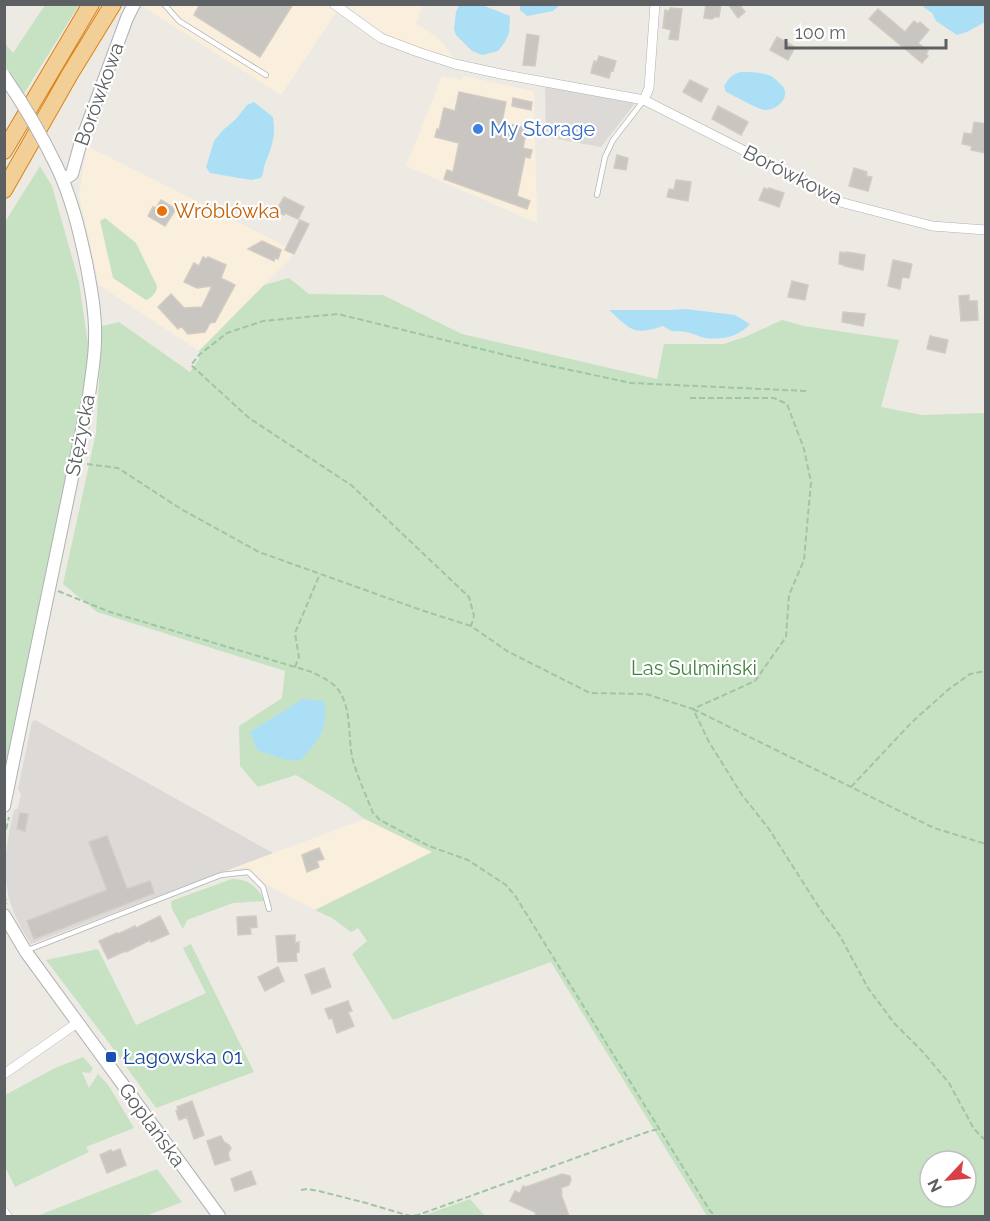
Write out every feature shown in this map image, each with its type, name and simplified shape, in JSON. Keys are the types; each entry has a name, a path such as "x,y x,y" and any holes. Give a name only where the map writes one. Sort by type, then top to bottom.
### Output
{"highway":[{"path":"4,151 91,4"},
{"path":"4,190 113,4"}],"street":[{"name":"Borówkowa","path":"63,180 72,174 80,145 134,4"},
{"name":"Borówkowa","path":"334,4 381,38 406,49 455,64 501,74 644,100 812,185 840,202 932,226 986,230"},
{"path":"644,100 649,88 655,4"},
{"name":"Stężycka","path":"4,76 24,105 63,180 82,243 92,289 95,341 89,396 4,806"},
{"name":"Goplańska","path":"4,915 26,952 219,1216"},
{"path":"4,1074 77,1023"},
{"path":"4,1212 7,1216"}],"lane":[{"path":"164,4 179,21 266,75"},
{"path":"597,195 605,157 613,140 644,100"},
{"path":"26,952 221,875 248,872 263,887 269,909"}],"path":[{"path":"471,626 474,616 470,597 351,485 249,418 191,365 199,356 227,333 263,321 338,314 542,364 631,383 806,391"},
{"path":"690,398 774,398 786,404 804,449 811,482 804,560 789,595 786,637 755,681 693,709"},
{"path":"75,462 118,468 181,508 259,552 471,626 507,651 590,693 646,694 693,709 934,828 986,844"},
{"path":"295,668 299,657 295,633 320,574"},
{"path":"61,592 110,612 312,672 334,685 340,692 348,713 353,759 373,813 380,820 429,846 468,860 506,885 516,897 715,1216"},
{"path":"851,787 912,722 949,689 970,674 986,671"},
{"path":"693,709 709,742 742,795 769,829 840,936 868,988 894,1023 949,1083 974,1129 986,1141"},
{"path":"301,1190 319,1191 402,1215 418,1215 659,1129"}],"shaded area":[{"path":"143,4 341,5 281,95 142,6"},
{"path":"345,5 423,5 416,23 439,39 456,60 404,43 381,31"},
{"name":"My Storage","path":"442,76 462,80 463,76 534,91 537,223 406,166"},
{"path":"545,85 636,102 601,147 546,137"},
{"name":"Wróblówka","path":"87,146 297,252 199,351 99,285 79,195"},
{"path":"35,720 273,853 31,944 21,928 9,899 5,861 14,810 18,808 21,794 18,789 32,722"},
{"path":"365,819 433,853 315,910 267,885 246,867 222,872"}],"green space":[{"path":"45,5 79,5 23,95 5,66 4,42 13,53"},
{"path":"40,166 52,186 79,282 91,364 5,781 5,222"},
{"path":"105,218 136,243 157,286 155,293 148,299 146,300 113,278 100,221"},
{"name":"Las Sulmiński","path":"289,278 309,294 383,295 462,334 657,379 664,344 723,344 745,337 782,320 804,326 899,340 881,407 922,415 985,413 985,1216 707,1216 551,962 393,1020 352,954 367,941 358,928 351,932 332,918 315,910 432,852 363,818 296,775 258,787 240,766 239,726 282,698 285,671 97,612 63,584 96,433 102,326 119,322 190,372 199,359 199,351 264,285"},
{"path":"232,879 251,884 259,891 264,901 233,903 187,920 183,929 172,909 171,901"},
{"path":"191,944 254,1072 156,1108 46,960 98,949 136,1025 206,993 183,948"},
{"path":"83,1057 93,1068 90,1073 82,1072 89,1088 98,1074 109,1086 134,1128 86,1147 89,1152 15,1187 5,1167 5,1095 55,1068"},
{"path":"157,1169 182,1202 146,1216 37,1216"},
{"path":"470,1199 485,1216 422,1216"}],"water":[{"path":"520,4 560,5 553,11 527,16 520,10"},
{"path":"459,5 482,5 510,16 509,33 498,51 482,55 472,51 456,35 454,29"},
{"path":"921,5 985,5 985,22 957,35 936,21 932,13"},
{"path":"741,72 763,73 774,78 784,88 783,100 777,106 765,110 726,92 724,86 733,75"},
{"path":"254,102 273,117 274,124 273,141 261,178 251,180 210,173 206,167 214,141 247,105"},
{"path":"686,309 735,315 750,324 730,337 705,338 672,331 663,326 639,331 622,322 609,310 670,310"},
{"path":"303,699 324,701 325,720 318,740 301,760 286,760 257,750 250,732"}],"building":[{"path":"200,4 293,4 260,57 194,15"},
{"path":"706,4 721,4 719,17 704,18"},
{"path":"728,4 739,4 745,12 738,18"},
{"path":"670,8 682,9 678,40 669,39 671,30 663,28 665,10 669,11"},
{"path":"878,9 905,32 914,21 918,24 920,22 929,30 918,43 928,51 926,54 928,56 922,63 869,19"},
{"path":"527,34 539,36 535,66 523,65"},
{"path":"777,37 795,47 788,60 770,50"},
{"path":"599,56 616,61 609,78 591,73 594,61 597,62"},
{"path":"690,80 708,89 701,102 683,92"},
{"path":"459,92 506,102 502,122 527,128 523,148 532,150 530,158 525,157 517,196 530,201 527,209 444,179 447,170 453,172 459,143 435,137 444,108 455,111"},
{"path":"513,98 532,102 531,110 512,106"},
{"path":"718,106 748,122 741,135 712,119"},
{"path":"974,122 986,124 986,153 971,150 972,146 962,144 964,133 972,134"},
{"path":"617,155 628,158 626,170 614,168"},
{"path":"854,168 867,172 866,176 872,177 868,191 849,186"},
{"path":"676,180 691,182 688,201 667,197 669,189 674,190"},
{"path":"764,188 784,193 779,207 759,200"},
{"path":"284,197 304,207 298,219 276,211"},
{"name":"Wróblówka","path":"161,200 176,209 165,226 148,216"},
{"path":"300,220 309,224 294,254 285,250"},
{"path":"262,241 281,250 278,259 275,258 274,261 248,249"},
{"path":"840,252 865,255 863,270 839,264"},
{"path":"203,257 226,265 221,278 235,285 215,322 210,323 205,332 188,334 181,326 178,329 158,307 171,294 184,308 202,307 212,286 197,288 184,282 194,263 199,266"},
{"path":"893,260 912,264 909,278 902,277 900,289 888,286"},
{"path":"792,281 808,285 805,300 788,297"},
{"path":"969,295 969,301 977,301 978,320 961,321 959,296"},
{"path":"843,312 865,314 863,326 842,322"},
{"path":"930,336 948,340 945,353 927,349"},
{"path":"20,813 28,814 25,831 17,829"},
{"path":"107,836 127,889 150,881 154,893 34,939 27,921 107,890 89,842"},
{"path":"319,848 324,859 317,861 319,867 307,872 302,855"},
{"path":"160,916 169,934 108,959 99,941 135,926 136,928"},
{"path":"256,916 257,927 250,928 251,934 238,935 237,917"},
{"path":"295,935 295,943 299,942 299,952 296,953 297,961 278,962 276,936"},
{"path":"278,967 284,981 265,991 258,977"},
{"path":"324,968 331,987 312,994 305,975"},
{"path":"348,1001 352,1011 348,1012 354,1026 337,1033 332,1018 329,1019 325,1009"},
{"path":"192,1101 204,1135 194,1139 187,1117 179,1120 176,1111 177,1107"},
{"path":"221,1136 231,1148 228,1154 230,1160 215,1165 207,1141"},
{"path":"120,1149 126,1165 107,1173 100,1155"},
{"path":"251,1171 256,1184 235,1191 231,1179"},
{"path":"562,1174 570,1176 571,1180 569,1185 561,1188 569,1216 536,1216 535,1212 510,1201 515,1191 520,1193 523,1186 526,1187"}],"place":[{"name":"My Storage","path":"478,129"},
{"name":"Wróblówka","path":"162,211"},
{"name":"Łagowska 01","path":"111,1057"}]}
